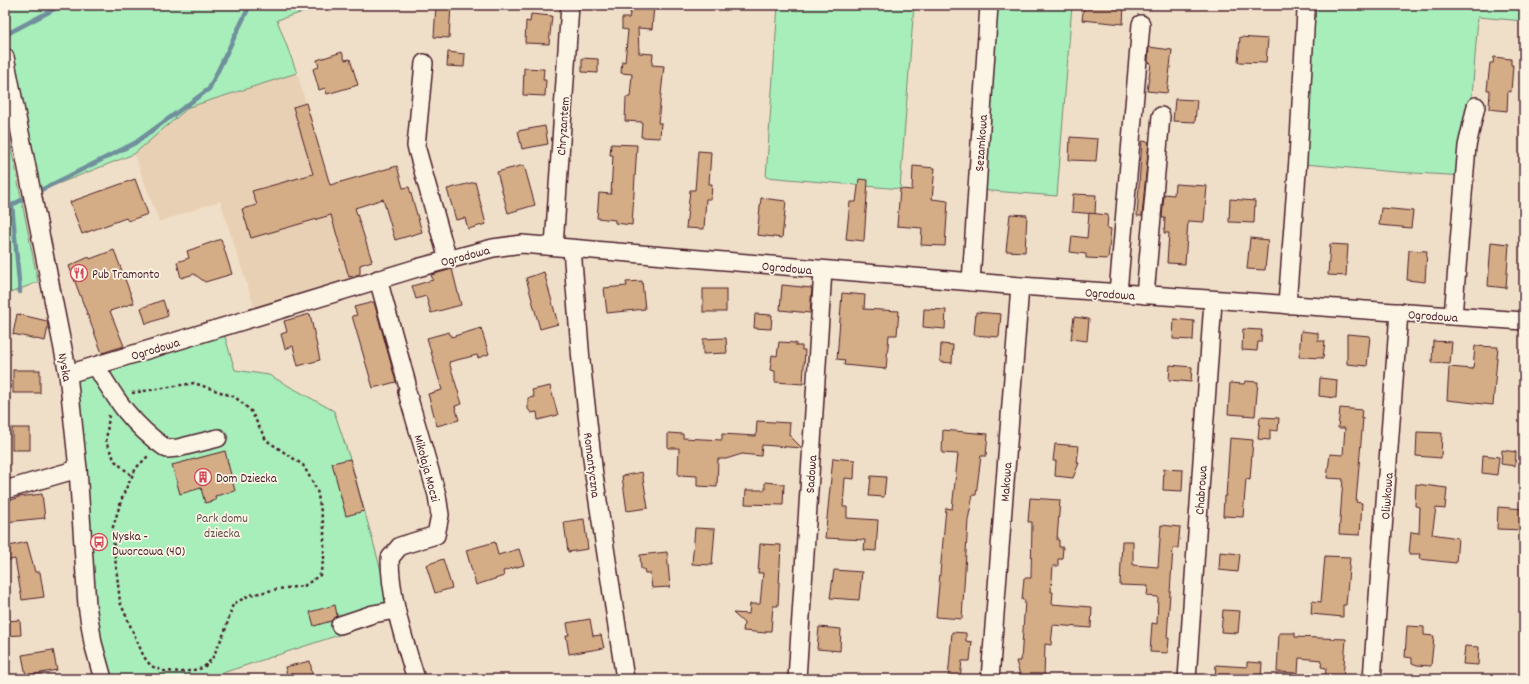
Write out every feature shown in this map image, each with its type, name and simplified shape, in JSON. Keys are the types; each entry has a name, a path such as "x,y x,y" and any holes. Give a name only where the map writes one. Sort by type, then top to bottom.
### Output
{"street":[{"name":"Chryzantem","path":"554,246 570,5"},
{"name":"Sezamkowa","path":"971,282 989,5"},
{"path":"1287,305 1298,160 1306,11"},
{"path":"1118,293 1141,24"},
{"name":"Nyska","path":"5,57 68,374 78,469 87,605 93,643 103,679"},
{"path":"424,63 416,146 448,260"},
{"path":"1453,316 1467,146 1476,106"},
{"path":"1145,295 1161,116"},
{"name":"Ogrodowa","path":"68,374 378,279 492,248 522,244 1020,286 1213,301 1400,312 1524,322"},
{"name":"Romantyczna","path":"572,249 581,361 594,474 625,679"},
{"name":"Sadowa","path":"797,679 823,270"},
{"name":"Mikołaja Moczi","path":"378,279 436,495 440,516 436,535 400,546 390,558 390,580 396,610 416,679"},
{"name":"Makowa","path":"990,679 1020,286"},
{"name":"Chabrowa","path":"1187,679 1213,301"},
{"name":"Oliwkowa","path":"1372,679 1400,312"},
{"path":"96,366 116,400 136,425 167,449 178,448 218,438"},
{"path":"5,490 78,469"},
{"path":"340,625 373,614 396,610"}],"path":[{"path":"132,476 115,461 106,442 109,416 116,400 122,394 194,383 235,398 251,411 266,440 303,466 317,490 324,528 324,557 320,575 304,586 278,589 250,595 233,604 225,631 212,659 203,668 184,672 163,672 151,666 144,657 120,602 112,530 123,495 136,468 160,444"}],"shaded area":[{"path":"297,73 330,185 342,212 363,284 257,316 220,201 159,222 134,154 189,107"}],"green space":[{"path":"5,5 327,5 277,20 297,73 189,107 134,154 32,194 5,57"},
{"path":"778,5 914,5 900,189 766,177"},
{"path":"992,5 1072,5 1057,196 979,190"},
{"path":"1312,5 1524,5 1524,21 1478,17 1466,176 1304,164"},
{"path":"5,117 38,282 5,295"},
{"name":"Park domu dziecka","path":"222,327 235,370 269,375 334,411 350,459 394,617 204,679 103,679 68,374"}],"building":[{"path":"436,5 451,5 449,38 434,37"},
{"path":"632,5 654,5 652,29 638,28 639,53 653,54 652,65 664,66 658,123 661,123 660,138 641,137 642,122 625,121 626,97 630,97 632,74 621,73 622,61 625,62 628,30 622,29 622,18 629,18"},
{"path":"1084,5 1124,5 1123,24 1082,20"},
{"path":"531,14 552,16 549,44 525,43 526,21 530,22"},
{"path":"1240,37 1268,39 1266,63 1238,62"},
{"path":"1149,47 1172,50 1167,93 1147,91 1151,63 1148,62"},
{"path":"342,52 345,60 350,59 358,85 327,94 325,88 319,90 313,69 319,67 317,60"},
{"path":"448,52 465,54 464,67 447,66"},
{"path":"1494,57 1511,59 1511,65 1513,65 1511,92 1508,91 1507,111 1489,109 1490,90 1487,90 1490,63 1493,63"},
{"path":"582,58 598,59 598,73 582,72"},
{"path":"524,68 544,69 543,80 546,80 545,96 523,95"},
{"path":"1175,99 1197,100 1195,122 1173,121"},
{"path":"306,103 330,185 397,166 403,188 409,187 422,232 395,240 383,199 355,208 372,261 360,265 360,274 349,277 331,215 251,238 242,209 257,205 252,191 313,174 293,107"},
{"path":"545,126 548,144 522,149 518,131"},
{"path":"1070,137 1098,139 1096,161 1069,160"},
{"path":"1142,141 1149,142 1142,216 1137,216"},
{"path":"611,144 637,145 632,225 615,223 615,220 597,218 599,193 611,194 613,155 610,155"},
{"path":"698,151 711,152 709,184 712,184 711,199 706,199 704,229 686,228 690,190 695,190"},
{"path":"524,165 535,205 508,213 497,172"},
{"path":"913,166 935,168 932,199 948,201 945,246 921,245 922,228 897,226 900,189 912,190"},
{"path":"135,179 148,214 128,221 126,218 82,234 70,202"},
{"path":"859,179 868,180 864,241 846,239 850,202 856,202"},
{"path":"475,182 486,224 468,229 465,218 456,220 447,189"},
{"path":"1175,184 1207,186 1204,222 1188,221 1185,264 1167,263 1169,233 1164,233 1165,218 1162,218 1164,194 1174,195"},
{"path":"1073,194 1096,195 1095,214 1072,212"},
{"path":"761,198 786,201 782,238 757,235"},
{"path":"1230,199 1255,201 1254,223 1229,222"},
{"path":"1381,208 1413,211 1411,228 1379,225"},
{"path":"1089,213 1108,215 1107,228 1111,229 1108,259 1086,258 1086,254 1070,252 1072,236 1087,238"},
{"path":"1010,214 1027,215 1025,252 1006,251"},
{"path":"1250,238 1268,240 1265,270 1247,269"},
{"path":"221,239 232,274 205,282 194,274 181,278 177,262 189,258 187,251"},
{"path":"1491,242 1509,244 1506,288 1488,286"},
{"path":"1330,244 1348,245 1346,276 1328,275"},
{"path":"114,250 134,303 110,311 124,346 102,353 69,266 89,257 90,259"},
{"path":"1409,250 1427,251 1425,282 1407,280"},
{"path":"452,269 461,305 431,313 426,296 416,299 412,286 433,280 431,275"},
{"path":"544,272 558,324 540,329 526,278"},
{"path":"642,281 645,309 607,313 604,288 627,286 626,282"},
{"path":"782,285 812,288 810,313 780,310"},
{"path":"703,289 726,289 726,312 703,312"},
{"path":"842,293 865,295 864,309 899,311 897,335 889,335 886,369 844,365 845,360 837,359"},
{"path":"163,300 168,316 146,324 141,308"},
{"path":"374,302 396,382 373,388 352,316 357,315 354,307"},
{"path":"924,309 946,310 945,329 923,327"},
{"path":"976,312 1001,314 999,337 974,335"},
{"path":"17,314 47,321 48,327 45,341 13,334"},
{"path":"310,314 320,360 298,366 293,346 285,349 281,334 287,332 284,321"},
{"path":"755,314 772,315 771,329 754,328"},
{"path":"1074,317 1089,319 1087,341 1071,339"},
{"path":"1174,319 1194,321 1193,340 1173,339"},
{"path":"481,328 489,354 478,358 477,355 449,362 462,404 455,406 459,420 437,426 428,394 442,390 427,338 449,332 451,337"},
{"path":"1243,329 1262,330 1261,342 1258,342 1257,351 1242,350"},
{"path":"1301,331 1318,333 1318,341 1325,341 1323,358 1299,357"},
{"path":"1347,334 1370,336 1367,366 1347,364"},
{"path":"726,338 727,353 703,354 703,339"},
{"path":"1433,341 1452,342 1450,364 1432,363"},
{"path":"779,342 796,343 796,346 802,346 802,350 805,350 803,384 775,382 775,371 770,370 772,355 777,356"},
{"path":"941,344 953,345 952,363 940,362"},
{"path":"1475,346 1498,347 1493,405 1447,400 1449,367 1473,369"},
{"path":"1170,365 1192,367 1191,382 1169,380"},
{"path":"13,370 40,370 40,393 13,393"},
{"path":"1320,378 1337,380 1336,398 1319,396"},
{"path":"1245,381 1258,382 1255,416 1228,414 1230,383 1244,384"},
{"path":"550,386 558,415 538,420 537,412 531,413 528,409 528,398 534,397 532,390"},
{"path":"1340,408 1362,410 1361,418 1363,418 1356,502 1362,503 1360,535 1339,534 1343,479 1327,478 1330,454 1343,455 1345,428 1338,428"},
{"path":"1260,417 1279,418 1278,431 1270,430 1270,440 1258,439"},
{"path":"757,421 790,423 789,435 802,448 762,445 761,456 742,454 726,459 718,459 717,487 697,486 697,476 678,475 679,448 668,448 668,433 683,434 683,438 722,440 722,434 756,436"},
{"path":"12,428 30,428 30,450 12,450"},
{"path":"943,430 988,434 986,456 981,456 976,495 973,495 968,520 962,619 936,617 946,508 952,509 958,454 942,453"},
{"path":"1417,432 1442,433 1441,458 1416,456"},
{"path":"1230,438 1253,440 1250,480 1246,479 1243,517 1223,516 1224,496 1226,496"},
{"path":"1055,444 1079,446 1077,462 1079,463 1073,478 1055,476 1056,461 1053,461"},
{"path":"1502,450 1516,452 1515,466 1501,464"},
{"name":"Dom Dziecka","path":"225,451 235,491 215,496 216,500 205,503 201,488 180,494 172,465"},
{"path":"1483,455 1499,457 1497,475 1482,473"},
{"path":"833,458 855,460 854,479 845,478 843,507 847,507 847,518 878,520 876,551 864,550 865,540 825,538"},
{"path":"350,459 364,511 346,516 332,463"},
{"path":"1164,469 1183,470 1182,491 1163,490"},
{"path":"642,472 648,508 627,511 622,476"},
{"path":"871,476 886,477 884,497 869,496"},
{"path":"765,482 784,484 783,505 745,504 746,490 765,490"},
{"path":"1416,484 1447,488 1445,509 1436,508 1432,534 1458,538 1456,563 1419,559 1420,554 1409,554 1411,532 1419,533 1420,507 1415,506"},
{"path":"42,494 45,518 5,522 5,500"},
{"path":"1030,498 1060,500 1057,540 1059,540 1059,547 1063,547 1062,559 1058,559 1058,566 1053,566 1051,592 1053,592 1052,604 1092,607 1091,628 1053,625 1051,645 1045,644 1044,679 1021,679 1016,661 1021,661 1025,600 1022,600 1024,578 1031,578 1032,522 1028,522"},
{"path":"1498,507 1524,509 1524,530 1497,529"},
{"path":"584,519 588,549 568,552 564,522"},
{"path":"1161,525 1180,527 1178,548 1173,548 1167,638 1169,638 1168,653 1150,652 1152,623 1157,624 1158,597 1147,596 1148,586 1120,585 1122,541 1133,541 1133,565 1158,567"},
{"path":"695,528 715,529 712,565 692,564"},
{"path":"27,542 35,572 40,572 44,597 22,600 15,559 5,561 5,547"},
{"path":"495,542 498,555 519,549 524,565 503,571 504,576 476,585 466,550"},
{"path":"760,544 781,545 778,606 773,606 771,631 766,631 766,633 743,631 744,623 733,613 749,614 750,604 760,604 763,573 758,573"},
{"path":"667,552 670,587 652,588 650,573 645,573 644,569 641,569 640,555"},
{"path":"1220,552 1240,554 1238,572 1219,570"},
{"path":"1325,556 1350,557 1346,605 1343,605 1343,617 1311,614 1312,601 1321,602"},
{"path":"443,559 452,588 435,593 426,565"},
{"path":"834,570 862,572 859,600 830,598"},
{"path":"335,605 337,615 331,621 314,626 310,612"},
{"path":"1223,610 1240,611 1238,633 1221,632"},
{"path":"590,619 593,636 601,635 604,648 569,654 566,635 569,635 567,623"},
{"path":"20,620 21,635 5,636 5,621"},
{"path":"1407,626 1424,627 1424,635 1434,636 1431,666 1417,665 1412,663 1412,658 1405,657"},
{"path":"819,627 841,629 840,651 817,649"},
{"path":"952,632 966,633 966,641 972,642 970,661 962,661 960,679 948,679"},
{"path":"1279,633 1295,633 1295,637 1346,639 1343,679 1325,679 1326,668 1321,667 1322,660 1299,658 1298,673 1277,672"},
{"path":"1465,646 1479,647 1478,665 1463,664"},
{"path":"53,650 57,670 26,676 22,655"},
{"path":"310,661 313,679 288,679 285,667"},
{"path":"1247,662 1262,663 1261,679 1215,679 1216,665 1247,667"}],"waterway":[{"path":"5,35 62,5"},
{"path":"35,193 135,143 209,89 250,5"},
{"path":"20,292 12,205 29,196"}],"place":[{"name":"Pub Tramonto","path":"79,273"},
{"name":"Dom Dziecka","path":"203,477"},
{"name":"Nyska - Dworcowa (40)","path":"99,542"}]}
